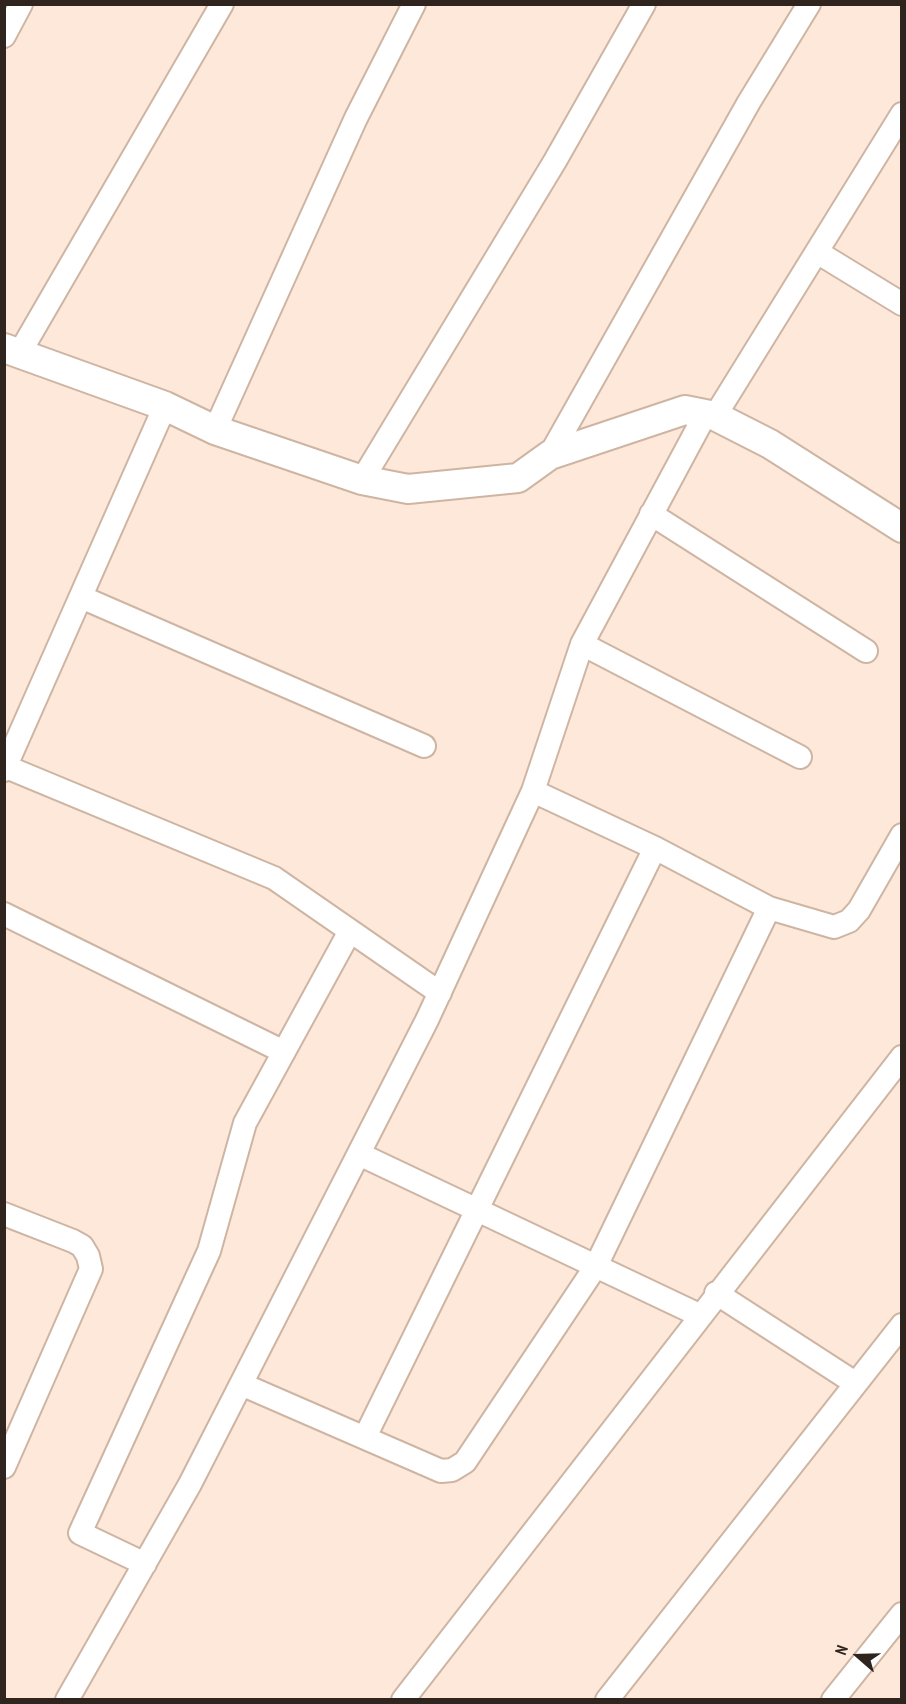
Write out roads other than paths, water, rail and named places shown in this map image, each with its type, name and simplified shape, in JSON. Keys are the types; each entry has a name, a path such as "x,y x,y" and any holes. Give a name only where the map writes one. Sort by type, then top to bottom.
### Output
{"street":[{"path":"4,36 21,4"},
{"path":"222,4 12,351 165,406 215,430 362,480 408,489 518,478 550,454 685,410 710,415 770,444 834,487 902,528"},
{"path":"215,430 356,118 414,4"},
{"path":"362,480 555,161 644,4"},
{"path":"550,454 748,102 809,4"},
{"path":"68,1700 190,1484 440,993 533,791 582,645 651,514 710,415 817,252 893,146 902,114"},
{"path":"817,252 902,304"},
{"path":"165,406 5,767 274,878 440,993"},
{"path":"651,514 866,651"},
{"path":"81,597 424,746"},
{"path":"582,645 800,757"},
{"path":"533,791 655,848 769,908 834,927 849,921 859,910 902,835"},
{"path":"365,1437 655,848"},
{"path":"241,1384 441,1471 452,1470 465,1462 596,1266 769,908"},
{"path":"4,914 284,1052"},
{"path":"144,1564 80,1533 209,1251 245,1123 350,931"},
{"path":"403,1700 716,1293 902,1057"},
{"path":"359,1154 699,1315"},
{"path":"4,1214 82,1246 88,1256 91,1269 4,1467"},
{"path":"716,1293 855,1383"},
{"path":"607,1700 902,1325"},
{"path":"833,1700 902,1614"}]}
